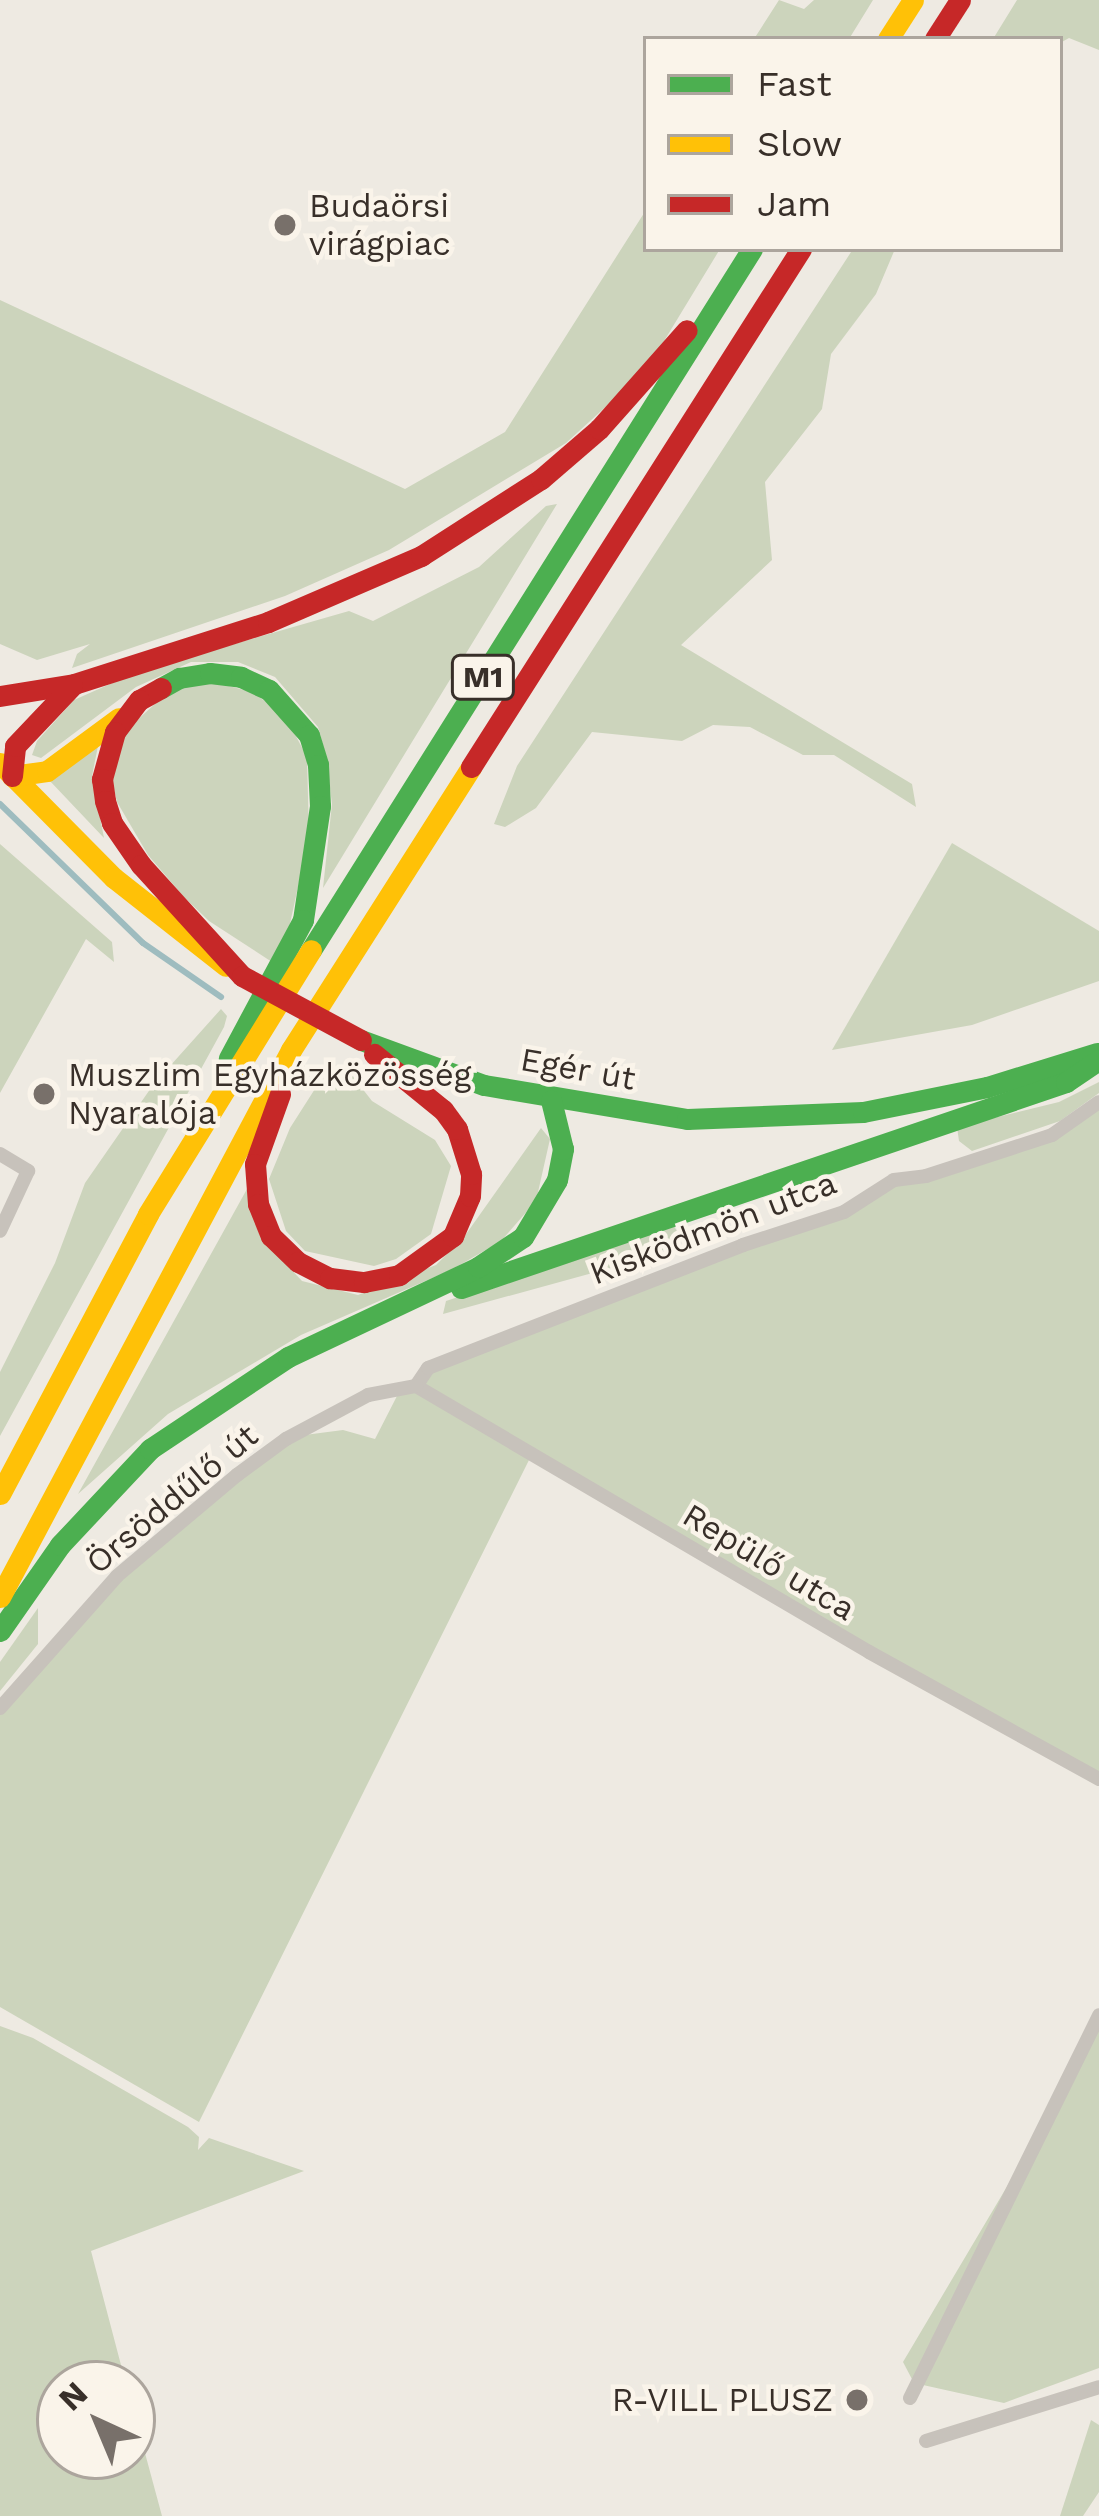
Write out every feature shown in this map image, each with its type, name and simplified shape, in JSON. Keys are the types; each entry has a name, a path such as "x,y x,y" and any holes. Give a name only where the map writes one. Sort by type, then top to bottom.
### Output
{"main road":[{"path":"890,36 913,0"},
{"path":"937,36 960,0"},
{"path":"0,696 74,684 346,592 478,524 599,429 658,367 749,252"},
{"name":"M1","path":"0,1494 148,1214 214,1104 749,252"},
{"name":"M1","path":"0,1597 291,1050 798,252"},
{"path":"74,684 15,746 6,770 47,771 157,688 179,678 210,673 241,677 269,690 292,710 309,735 318,765 317,839 303,920 236,1043 214,1104"},
{"path":"128,712 115,732 104,767 112,823 141,865 242,976"},
{"name":"Egér út","path":"6,770 155,916 242,976 361,1040 457,1078 551,1100 687,1119 801,1118 932,1100 1099,1056"},
{"path":"291,1050 285,1082 255,1164 258,1204 271,1236 298,1262 330,1278 364,1282 399,1275 438,1252 460,1221 472,1174 457,1129 442,1110 361,1040"},
{"path":"380,1314 1066,1082 1099,1056"},
{"path":"0,1631 60,1545 150,1449 259,1374 478,1267 531,1228 557,1180 563,1150 551,1100"}],"street":[{"name":"Kisködmön utca","path":"416,1386 428,1368 743,1245 844,1212 894,1180 926,1176 1052,1135 1099,1102"},
{"path":"0,1154 28,1171 0,1231"},
{"name":"Örsöddűlő út","path":"0,1708 117,1576 237,1475 286,1439 368,1395 416,1386"},
{"name":"Repülő utca","path":"416,1386 869,1652 1099,1779"},
{"path":"910,2398 1099,2014"},
{"path":"926,2441 1099,2387"}],"green space":[{"path":"779,0 804,9 814,0 873,0 851,36 756,36"},
{"path":"1017,0 1099,0 1099,50 1069,38 1063,41 1063,36 995,36"},
{"path":"643,215 643,252 718,252 647,369 566,443 389,550 285,596 72,668 77,654 90,644 37,660 0,644 0,300 405,489 505,432"},
{"path":"851,252 894,252 876,294 831,354 822,409 765,482 772,560 681,645 912,784 916,807 834,755 803,755 750,727 713,725 682,741 592,732 536,808 505,827 494,824 517,766"},
{"path":"557,504 323,888 332,804 326,756 318,727 275,677 238,662 191,662 136,687 41,758 32,755 37,741 74,700 137,672 349,611 373,621 479,567 546,506"},
{"path":"202,679 252,692 268,703 290,725 307,757 309,836 288,933 272,962 209,921 184,897 148,855 117,802 111,776 122,734 168,692"},
{"path":"99,741 92,776 104,838 49,780"},
{"path":"952,843 1099,931 1099,981 972,1025 832,1050"},
{"path":"0,844 112,942 114,962 86,939 0,1093"},
{"path":"221,1009 227,1016 224,1027 0,1436 0,1372 55,1263 85,1183 153,1085"},
{"path":"347,1069 372,1101 435,1140 451,1166 431,1234 396,1259 374,1266 305,1251 286,1231 269,1179 290,1128 320,1081"},
{"path":"1099,1082 1099,1093 1060,1121 972,1151 959,1141 957,1127 1059,1102"},
{"path":"1099,1102 1099,1779 530,1458 199,2122 0,2007 0,1711 81,1614 155,1547 297,1436 343,1430 375,1439 397,1396 420,1376 844,1212 864,1196 1052,1135"},
{"path":"541,1128 550,1139 536,1201 501,1241 453,1269 301,1335 168,1414 78,1494 247,1189 269,1246 302,1281 358,1295 436,1265 464,1237"},
{"path":"674,1226 678,1233 658,1255 443,1314 446,1301"},
{"path":"38,1608 38,1644 0,1691 0,1662"},
{"path":"1099,2015 1099,2368 1004,2403 914,2383 903,2362 1047,2119"},
{"path":"0,2026 33,2038 188,2127 199,2137 198,2150 209,2138 304,2171 91,2251 120,2360 36,2360 36,2480 152,2480 162,2516 0,2516"},
{"path":"1091,2420 1099,2425 1099,2492 1083,2516 1060,2516"}],"waterway":[{"path":"0,804 143,943 221,997"}],"traffic: fast":[{"path":"311,950 750,252"},
{"path":"161,688 179,678 210,673 241,677 269,690 309,735 318,765 320,806 303,920 229,1058"},
{"path":"361,1040 484,1085 687,1119 863,1112 987,1087 1097,1053"},
{"path":"461,1288 1066,1082 1099,1060"},
{"path":"0,1631 60,1545 150,1449 288,1357 478,1267 523,1237 557,1180 563,1149 551,1100"}],"traffic: slow":[{"path":"890,36 913,0"},
{"path":"12,776 47,771 119,718"},
{"path":"0,763 114,878 226,966"},
{"path":"0,1597 291,1050 471,767"},
{"path":"0,1494 148,1214 311,950"}],"traffic: jam":[{"path":"937,36 960,0"},
{"path":"471,767 799,252"},
{"path":"0,696 74,684 268,622 421,556 541,479 599,429 687,330"},
{"path":"12,776 15,746 72,686"},
{"path":"161,688 139,700 115,732 102,779 105,801 112,823 141,865 242,976"},
{"path":"242,976 361,1040"},
{"path":"280,1094 255,1164 258,1204 271,1236 298,1262 330,1278 364,1282 399,1275 453,1236 470,1196 471,1174 457,1129 443,1110 374,1054"}],"place":[{"name":"Budaörsi virágpiac","path":"285,225"},
{"name":"Muszlim Egyházközösség Nyaralója","path":"44,1094"},
{"name":"R-VILL PLUSZ","path":"857,2400"}]}
